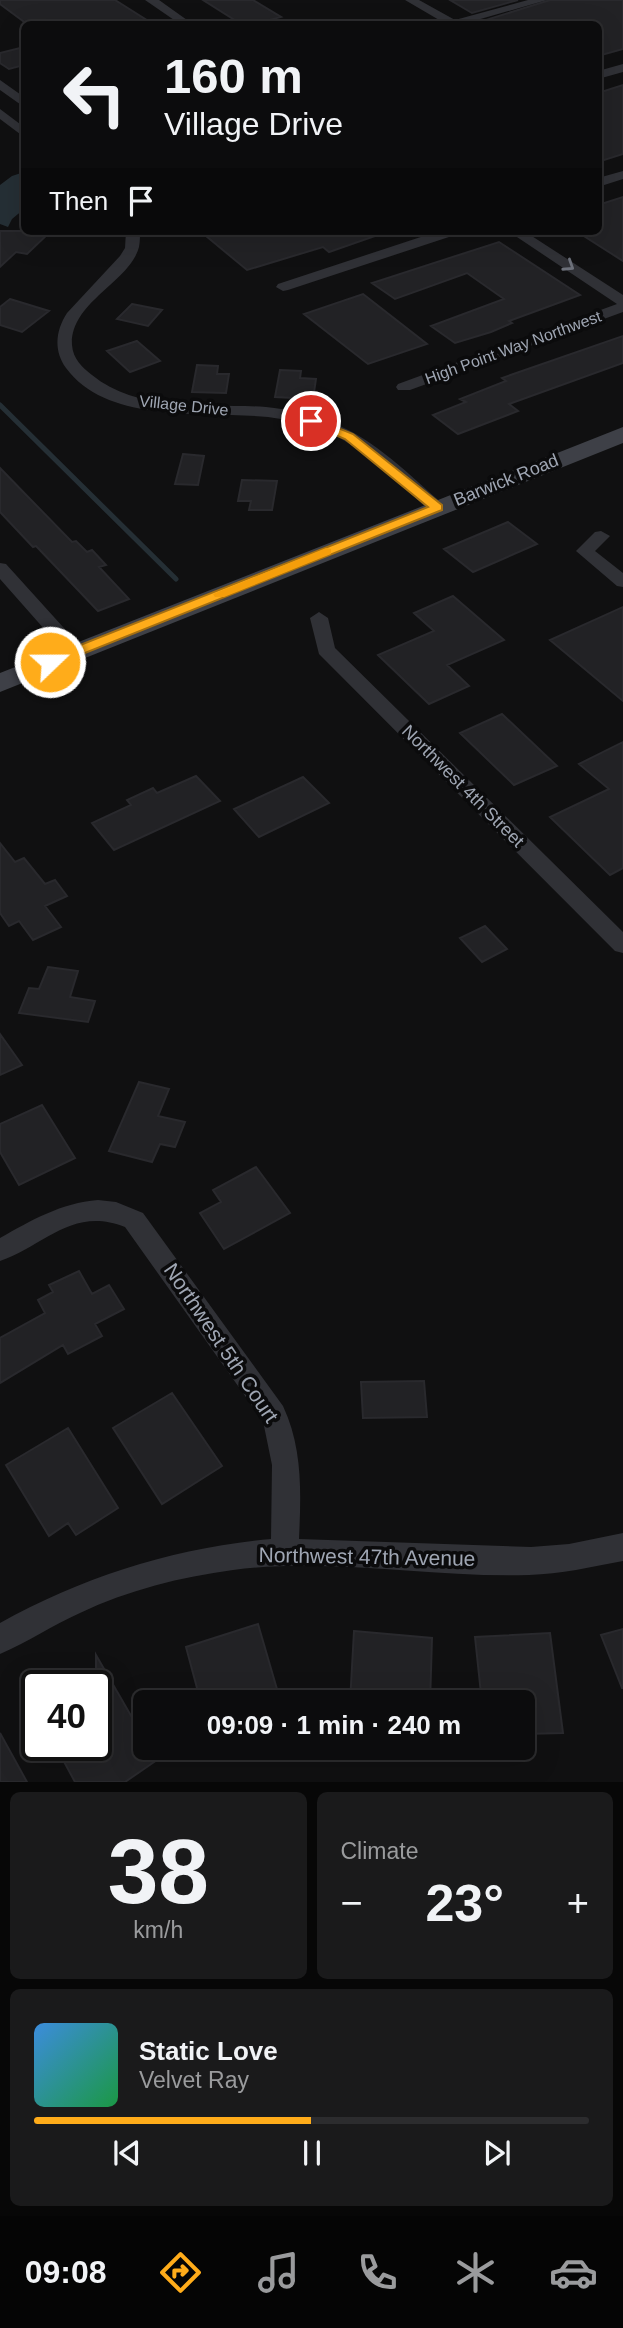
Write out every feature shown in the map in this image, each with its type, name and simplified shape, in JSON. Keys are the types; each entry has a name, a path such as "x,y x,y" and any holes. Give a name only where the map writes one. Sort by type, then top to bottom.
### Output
{"street":[{"path":"151,0 181,20"},
{"path":"411,0 448,21"},
{"path":"464,21 541,0"},
{"path":"602,74 623,68"},
{"path":"0,84 21,101"},
{"path":"0,113 21,130"},
{"path":"602,182 623,175"},
{"name":"Village Drive","path":"133,235 126,258 72,316 66,328 64,339 67,357 82,376 112,394 153,405 266,412 300,418 331,428 364,447 438,508"},
{"path":"283,287 441,235"},
{"path":"521,235 623,304"},
{"path":"545,235 623,286"},
{"name":"High Point Way Northwest","path":"404,387 623,304"},
{"name":"Barwick Road","path":"0,683 623,434"},
{"path":"601,536 585,551 623,582"},
{"path":"0,568 75,652"},
{"name":"Northwest 4th Street","path":"319,618 326,650 623,945"},
{"name":"Northwest 5th Court","path":"0,1250 62,1217 81,1210 100,1208 119,1212 135,1220 274,1415 286,1450 288,1469 284,1552"},
{"name":"Northwest 47th Avenue","path":"0,1639 39,1615 105,1586 171,1566 239,1555 284,1552 506,1561 560,1559 623,1547"}],"shaded area":[{"path":"21,173 21,212 8,227 0,224 0,185"}],"building":[{"path":"0,0 115,0 148,21 23,21 0,4"},
{"path":"203,0 253,0 281,17 266,21 236,21"},
{"path":"450,0 518,0 472,13"},
{"path":"550,0 623,0 623,49 602,55 602,21 486,20"},
{"path":"21,48 21,66 9,69 0,63 0,53"},
{"path":"623,85 623,154 602,161 602,92"},
{"path":"623,197 623,261 582,235 602,235 602,204"},
{"path":"0,231 21,231 21,235 47,235 27,254 16,252 0,267"},
{"path":"205,235 378,235 329,252 323,247 247,270"},
{"path":"499,242 580,295 509,321 512,323 491,332 455,343 431,326 504,299 467,273 395,299 372,283"},
{"path":"363,294 427,344 368,364 304,314"},
{"path":"10,299 49,311 22,332 0,325 0,307"},
{"path":"132,304 162,310 148,326 117,319"},
{"path":"623,336 623,363 509,404 518,411 458,434 433,415 466,402 460,399 506,381 502,378"},
{"path":"137,341 160,361 130,372 107,351"},
{"path":"197,365 218,366 217,374 229,374 226,393 192,392"},
{"path":"280,370 301,371 300,378 316,379 313,399 275,397"},
{"path":"183,454 204,456 198,485 175,484"},
{"path":"0,468 72,542 76,541 87,552 92,550 106,565 99,567 129,599 98,611 36,546 33,547 0,512"},
{"path":"242,480 277,481 272,510 249,510 251,501 238,501"},
{"path":"508,522 537,544 473,572 444,549"},
{"path":"453,596 504,640 447,665 469,686 429,704 378,655 434,631 414,613"},
{"path":"623,607 623,701 550,640"},
{"path":"502,714 557,766 514,785 460,733"},
{"path":"623,742 623,868 610,875 550,817 609,789 579,764"},
{"path":"196,776 220,801 114,850 92,823 131,805 127,800 153,788 157,793"},
{"path":"303,777 329,803 259,837 234,809"},
{"path":"0,843 15,862 24,858 45,884 55,880 67,896 45,906 61,927 33,940 19,921 9,926 0,913"},
{"path":"485,926 507,949 482,962 460,938"},
{"path":"48,967 78,971 70,997 95,1001 88,1022 19,1013 29,988 39,989"},
{"path":"0,1034 22,1065 0,1075"},
{"path":"139,1082 169,1089 158,1116 185,1122 175,1147 160,1144 152,1162 109,1151"},
{"path":"42,1105 75,1158 19,1185 0,1152 0,1124"},
{"path":"256,1167 290,1213 224,1249 200,1213 221,1202 213,1190"},
{"path":"79,1271 92,1294 109,1285 124,1309 95,1324 102,1336 68,1354 63,1345 0,1383 0,1338 45,1313 38,1300 53,1292 49,1285"},
{"path":"424,1381 427,1417 363,1418 361,1382"},
{"path":"172,1393 222,1466 162,1504 113,1428"},
{"path":"68,1428 118,1508 76,1535 68,1523 49,1536 6,1465"},
{"path":"258,1624 277,1690 198,1690 186,1647"},
{"path":"623,1629 623,1688 622,1688 601,1635"},
{"path":"354,1631 432,1638 430,1690 351,1690"},
{"path":"550,1633 563,1733 535,1734 535,1690 481,1690 475,1637"},
{"path":"96,1655 105,1670 96,1670"},
{"path":"112,1683 133,1719 133,1760 157,1760 125,1782 75,1782 64,1761 112,1761"},
{"path":"0,1733 27,1782 0,1782"}],"waterway":[{"path":"0,405 176,579"}],"slow traffic":[{"path":"220,594 326,552"}],"route":[{"path":"50,662 438,508 349,436 311,421"}]}
